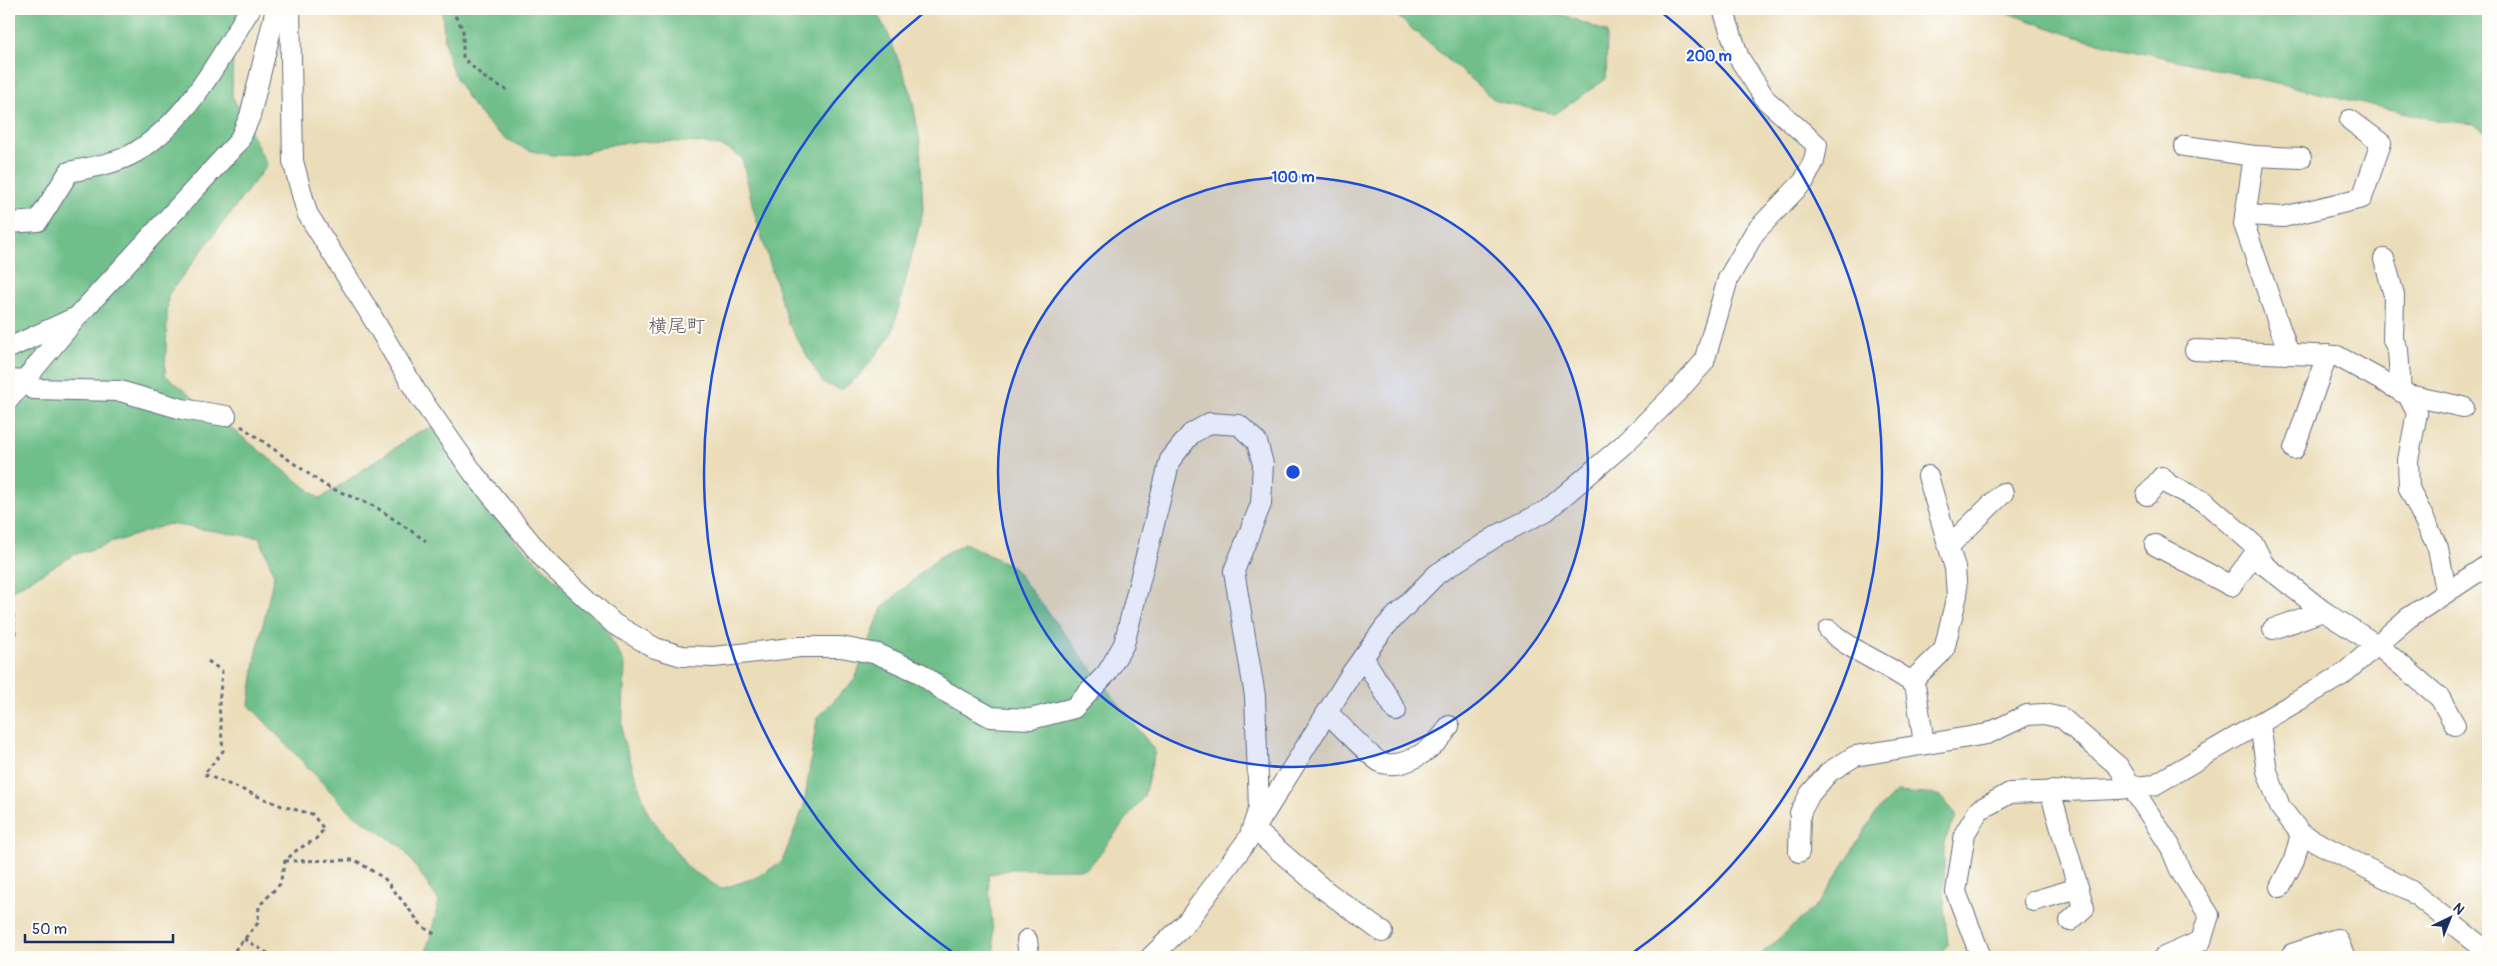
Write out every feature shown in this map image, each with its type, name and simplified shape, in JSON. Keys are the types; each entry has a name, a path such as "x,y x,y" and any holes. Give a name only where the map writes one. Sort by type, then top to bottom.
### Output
{"street":[{"path":"9,224 38,221 70,172 111,163 136,152 158,134 182,111 203,83 250,9"},
{"path":"9,399 16,381 239,141 250,116 276,9"},
{"path":"290,9 293,161 307,213 417,393 474,474 545,560 614,624 655,648 682,656 714,657 800,647 841,648 878,654 903,666 991,716 1031,719 1074,708 1107,673 1124,644 1170,460 1191,434 1210,423 1239,424 1257,442 1263,464 1261,504 1234,571 1255,696 1259,808 1252,834"},
{"path":"1151,957 1186,923 1252,834 1363,657 1385,627 1437,574 1500,534 1546,511 1623,445 1679,390 1704,362 1728,279 1755,232 1804,181 1814,161 1817,145 1766,100 1739,58 1722,9"},
{"path":"2245,215 2283,217 2362,198 2381,143 2350,120"},
{"path":"2184,146 2254,156 2300,158"},
{"path":"2254,156 2244,224 2290,354"},
{"path":"2384,259 2394,295 2393,340 2398,350 2404,393 2417,413 2408,460 2409,488 2438,548 2446,591"},
{"path":"9,348 77,317"},
{"path":"2195,350 2337,356 2404,393 2463,407"},
{"path":"2294,449 2327,355"},
{"path":"16,381 33,389 120,391 182,410 226,416"},
{"path":"1911,682 1944,650 1958,595 1956,568 1928,476"},
{"path":"2147,495 2162,478 2169,485 2205,502 2254,546 2264,565"},
{"path":"1949,546 2003,494"},
{"path":"2155,545 2231,586 2252,556 2323,611 2377,645 2440,698 2455,725"},
{"path":"1982,957 1956,892 1965,833 1979,810 2010,793 2154,785 2342,676 2408,618 2446,591 2488,565"},
{"path":"2273,629 2323,611"},
{"path":"1829,630 1842,642 1889,666 1911,682 1916,690 1924,744"},
{"path":"1363,657 1396,711"},
{"path":"1328,713 1380,763 1399,764 1419,756 1444,736 1449,726"},
{"path":"1799,852 1800,813 1810,794 1829,772 1855,756 1986,734 2027,715 2044,714 2062,718 2118,766 2170,846 2181,872 2209,915 2201,941 2164,957"},
{"path":"2260,725 2267,771 2280,807 2301,834 2411,892 2488,952"},
{"path":"2050,791 2084,908 2070,921"},
{"path":"1252,834 1382,932"},
{"path":"2280,887 2294,860 2301,834"},
{"path":"2034,901 2078,888"},
{"path":"2292,954 2337,939 2345,957"}],"path":[{"path":"451,9 463,29 463,58 485,78 507,90"},
{"path":"226,416 326,486 376,507 426,541"},
{"path":"9,600 12,603 15,633 9,650"},
{"path":"208,661 222,672 219,705 223,751 204,774 282,806 312,814 324,829 315,840 298,849 285,861 280,884 259,906 258,923 235,950 223,957"},
{"path":"285,861 355,860 385,879 423,927 438,936"},
{"path":"244,939 274,957"}],"green space":[{"path":"9,9 243,9 233,49 232,96 267,165 168,295 165,375 320,499 418,432 440,425 514,539 604,627 625,664 622,736 648,813 688,868 721,889 757,877 782,862 804,806 817,718 855,679 882,608 938,558 965,543 1013,567 1155,751 1144,796 1086,869 1011,869 988,875 995,957 425,957 439,901 402,847 350,812 249,705 256,656 274,575 260,538 169,524 74,555 9,592"},
{"path":"442,9 875,9 888,34 911,92 920,142 923,211 892,334 860,375 841,390 823,383 788,323 753,208 742,158 732,151 717,145 691,142 623,143 583,153 553,155 539,153 512,142 500,134 479,113 455,76 447,53"},
{"path":"1389,9 1548,9 1607,32 1606,79 1555,114 1496,101"},
{"path":"1996,9 2488,9 2488,135 2474,124 2437,120 2076,37"},
{"path":"1896,792 1939,795 1957,815 1944,842 1944,906 1948,945 1935,957 1758,957 1820,902 1877,811"}],"district":[{"name":"横尾町","path":"677,325"}]}
